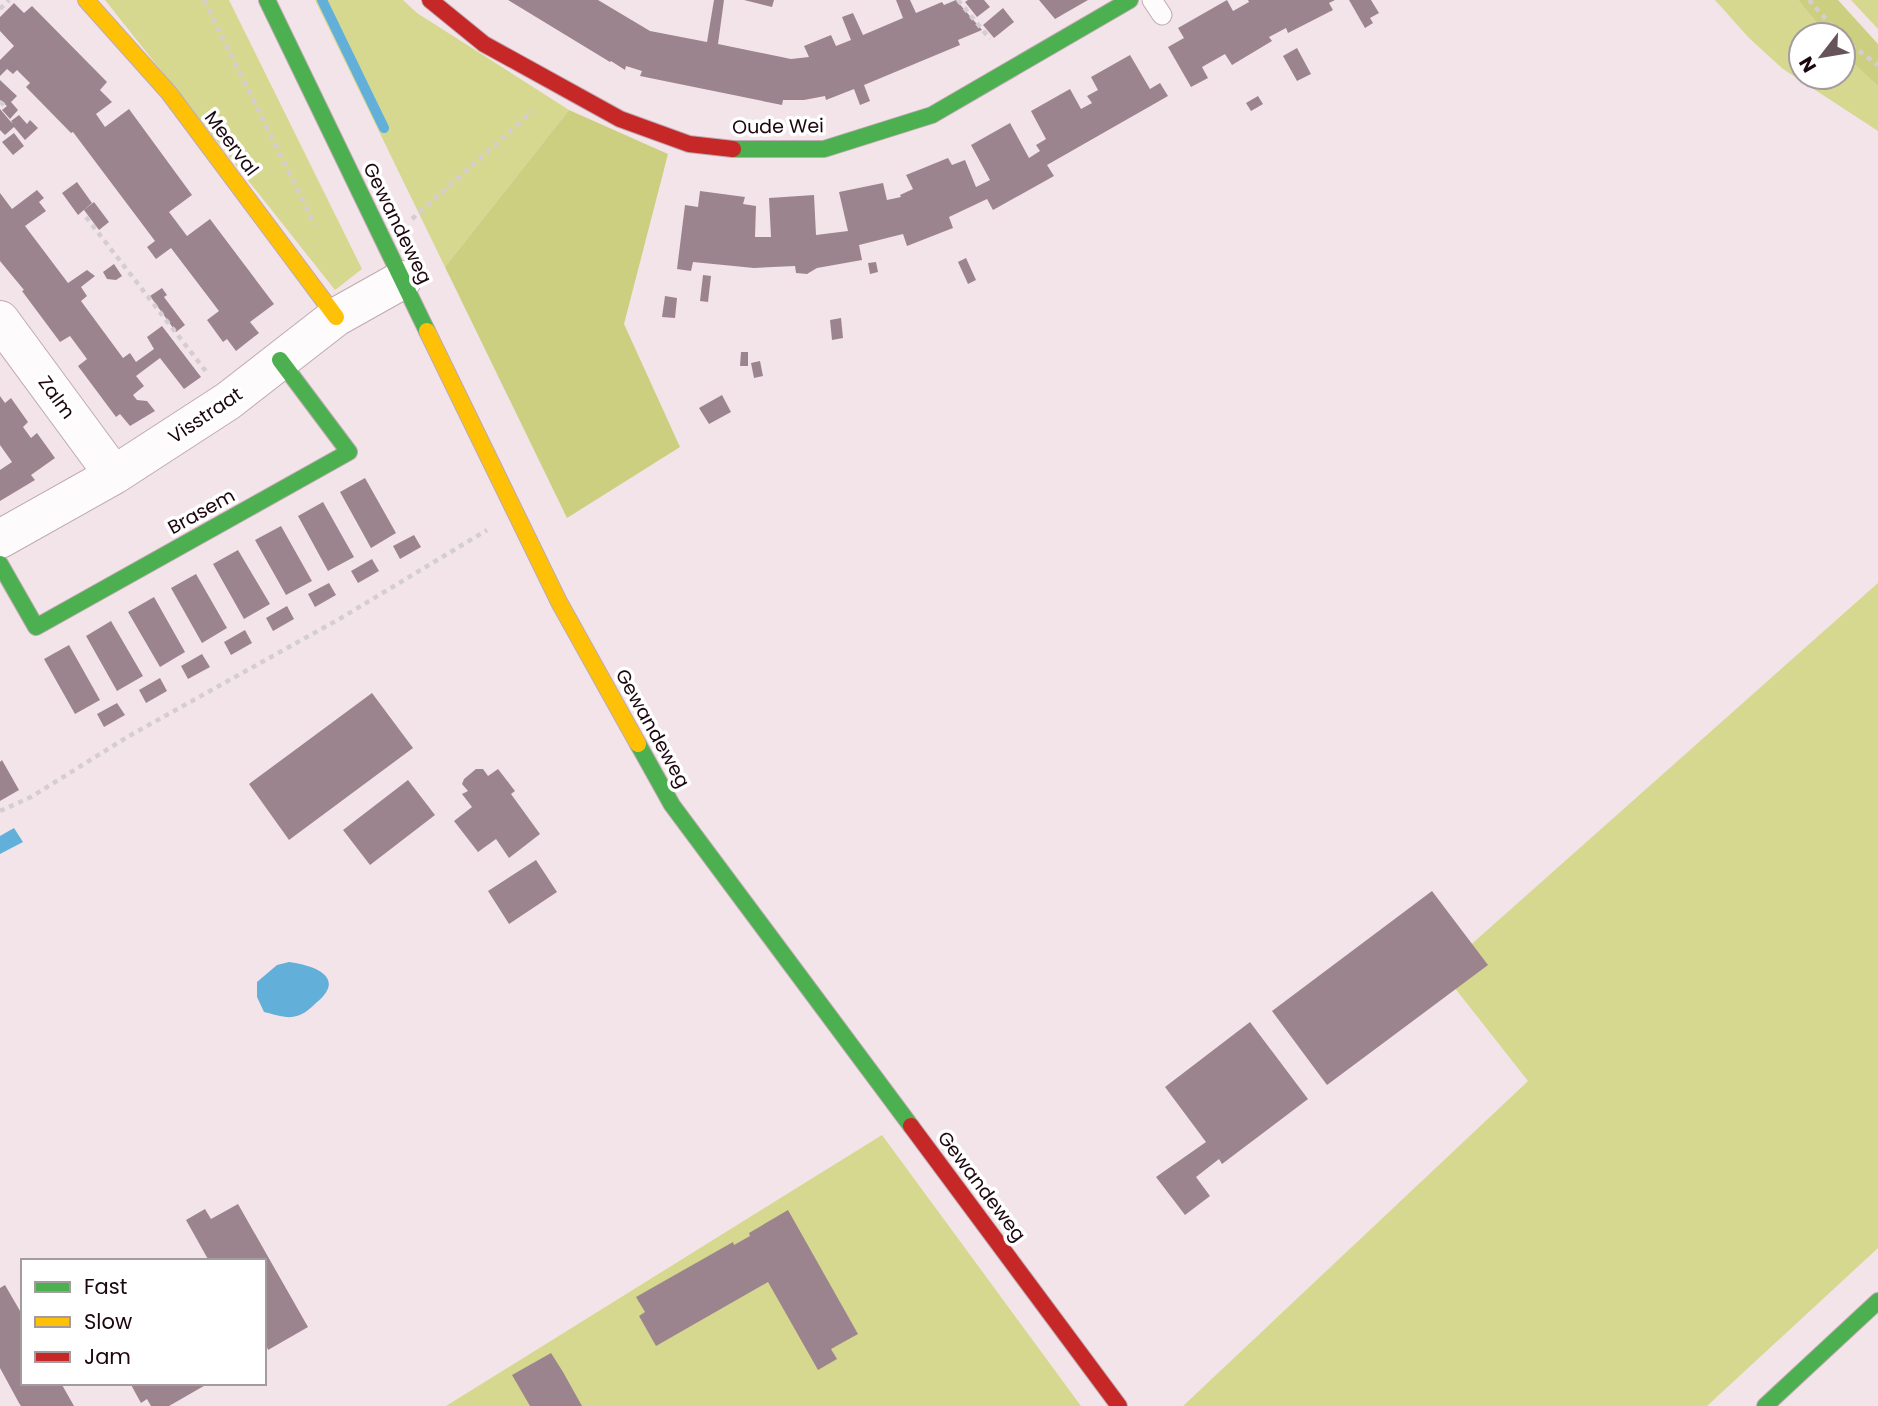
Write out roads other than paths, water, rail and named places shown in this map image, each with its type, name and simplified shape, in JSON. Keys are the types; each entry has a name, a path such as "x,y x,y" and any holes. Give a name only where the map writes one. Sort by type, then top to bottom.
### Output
{"street":[{"name":"Meerval","path":"86,0 169,93 335,317"},
{"name":"Gewandeweg","path":"267,0 559,602 672,805 1119,1406"},
{"name":"Oude Wei","path":"430,0 484,44 620,119 689,144 744,149 824,149 933,116 1013,66 1130,0"},
{"name":"Visstraat","path":"0,539 114,475 228,401 335,317 402,280"},
{"name":"Zalm","path":"0,320 114,475"},
{"name":"Brasem","path":"0,564 36,627 349,452 280,360"},
{"path":"1765,1406 1878,1301"}],"water":[{"path":"14,828 23,842 0,854 0,836"},
{"path":"289,962 317,969 324,974 329,986 325,994 308,1010 296,1016 286,1017 264,1012 257,997 257,982 277,965"}],"waterway":[{"path":"322,0 384,128"}]}
